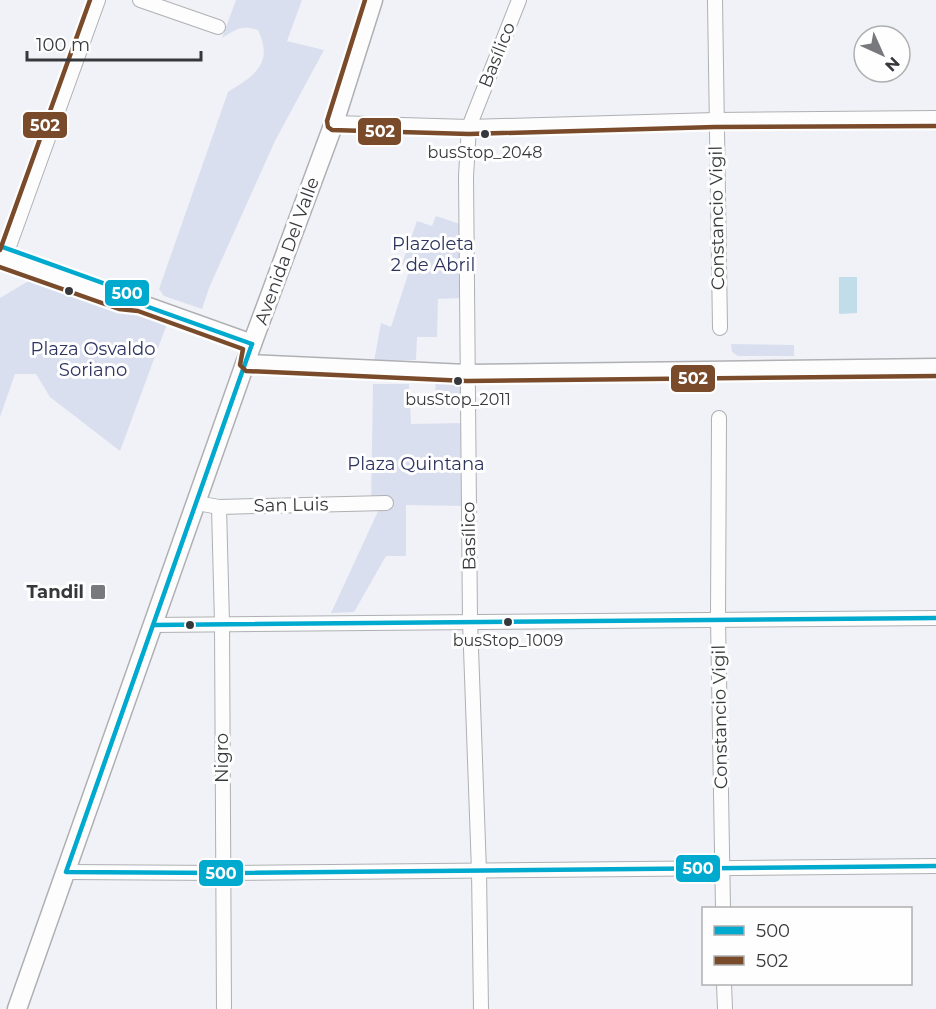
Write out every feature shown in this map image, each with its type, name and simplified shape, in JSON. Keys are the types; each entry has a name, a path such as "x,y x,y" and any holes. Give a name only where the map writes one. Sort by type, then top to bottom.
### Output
{"main road":[{"name":"Avenida Del Valle","path":"17,1009 247,364 252,344 334,123 373,0"},
{"path":"2,257 121,302 140,304 252,344"},
{"path":"247,364 467,374 936,368"}],"street":[{"path":"2,257 98,0"},
{"path":"140,0 218,27"},
{"name":"Basílico","path":"481,1009 479,871 470,621 466,176 469,127 519,0"},
{"name":"Constancio Vigil","path":"715,0 715,120 720,328"},
{"path":"334,123 469,127 715,120 936,118"},
{"name":"Constancio Vigil","path":"719,418 718,619 723,907"},
{"name":"San Luis","path":"197,503 219,507 386,503"},
{"name":"Nigro","path":"219,507 222,623 224,1009"},
{"path":"154,625 936,618"},
{"path":"66,872 222,873 936,866"},
{"path":"724,985 724,1009"}],"green space":[{"path":"236,0 302,0 287,41 324,50 275,141 209,288 202,309 164,296 159,289 228,92 253,74 259,68 262,60 264,52 258,30 239,29 222,38"},
{"name":"Plazoleta 2 de Abril","path":"436,216 460,224 461,298 438,299 437,337 417,337 416,360 374,361 381,323 391,327 410,268 402,264 417,221 432,226"},
{"name":"Plaza Osvaldo Soriano","path":"32,279 167,324 120,451 50,397 36,374 15,374 0,417 0,298"},
{"path":"731,344 794,345 794,356 738,356 732,352"},
{"path":"435,379 460,379 460,399 436,399"},
{"name":"Plaza Quintana","path":"373,384 409,384 411,424 461,423 461,506 406,505 406,556 386,556 354,612 331,613 380,507 371,507"}],"shaded area":[{"path":"839,277 857,277 857,313 839,314"}],"transit line":[{"name":"502","path":"0,250 90,0"},
{"name":"502","path":"365,0 327,121 328,127 332,130 469,134 715,127 936,126"},
{"name":"500","path":"0,246 125,291 140,304 252,344"},
{"name":"502","path":"0,267 119,309 138,311 243,349 240,365 246,371 467,381 936,376"},
{"name":"500","path":"252,344 66,872 222,873 936,866"},
{"name":"500","path":"154,625 936,618"}],"place":[{"name":"busStop_2048","path":"485,134"},
{"name":"busStop_2011","path":"458,381"},
{"name":"Tandil","path":"98,592"},
{"name":"busStop_1009","path":"508,622"}]}
